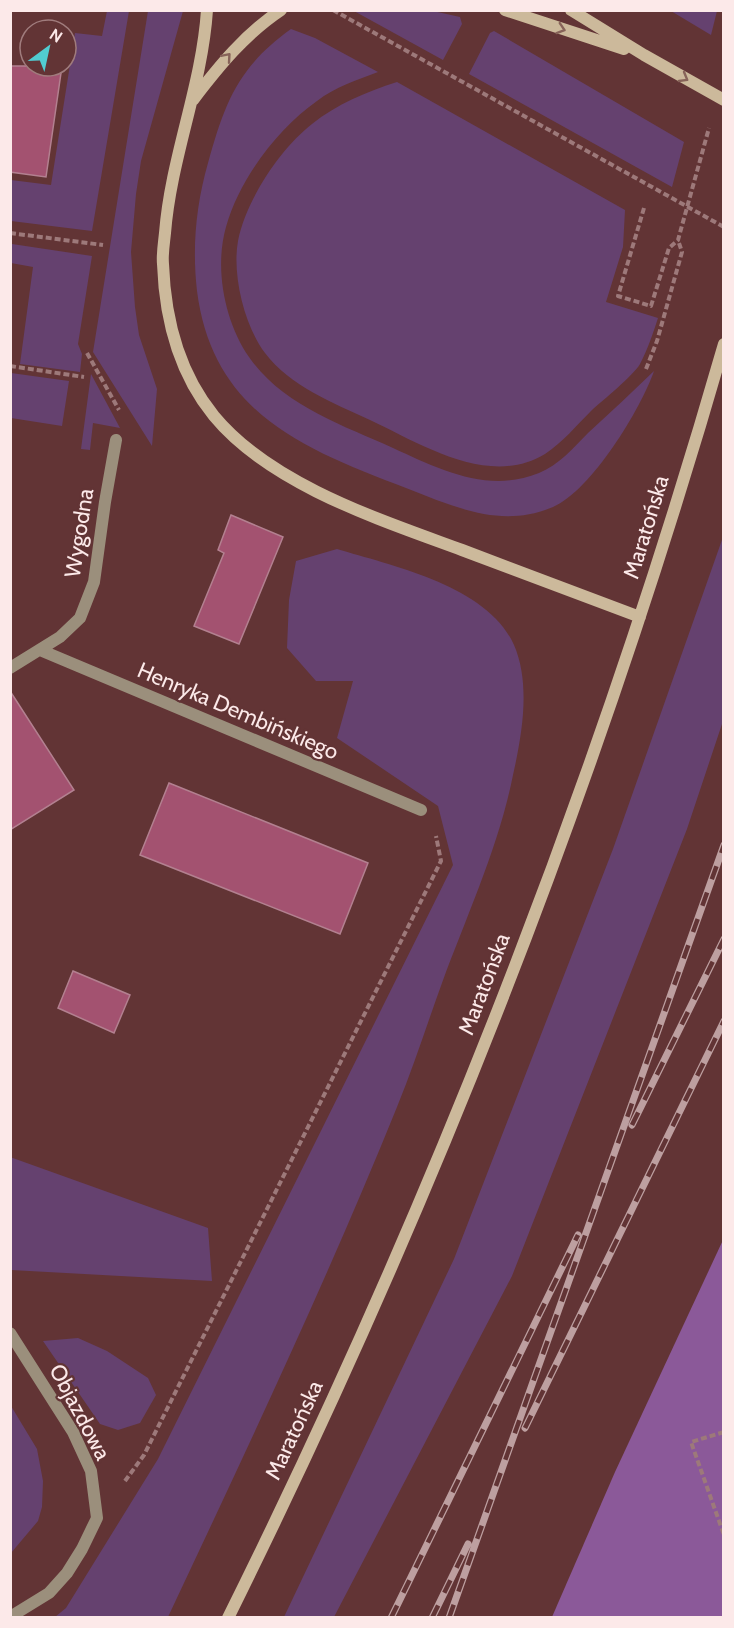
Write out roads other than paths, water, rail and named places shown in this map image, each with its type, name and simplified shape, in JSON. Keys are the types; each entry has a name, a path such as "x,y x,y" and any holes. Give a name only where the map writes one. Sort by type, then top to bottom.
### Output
{"main road":[{"path":"207,10 191,103 181,136 166,211 162,263 167,305 177,352 197,392 215,417 242,444 274,468 316,491 413,532 640,617"},
{"path":"191,103 237,46 281,10"},
{"path":"505,10 644,56"},
{"path":"571,10 644,56 723,100"},
{"name":"Maratońska","path":"228,1617 274,1525 374,1306 434,1165 519,952 640,617 723,344"}],"street":[{"name":"Wygodna","path":"10,668 60,637 80,618 94,582 116,440"},
{"name":"Henryka Dembińskiego","path":"40,650 421,810"},
{"name":"Objazdowa","path":"10,1333 73,1432 91,1471 97,1518 82,1550 67,1574 49,1593 10,1617"}],"railway":[{"path":"449,1618 724,845"},
{"path":"632,1125 724,939"},
{"path":"525,1428 724,1021"},
{"path":"391,1618 578,1235"},
{"path":"432,1618 468,1544"}]}
